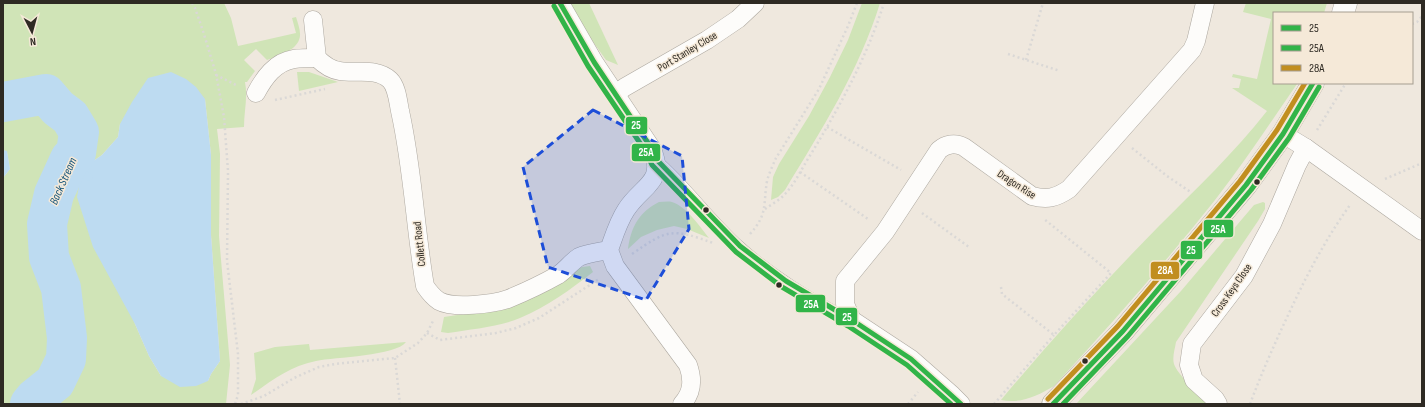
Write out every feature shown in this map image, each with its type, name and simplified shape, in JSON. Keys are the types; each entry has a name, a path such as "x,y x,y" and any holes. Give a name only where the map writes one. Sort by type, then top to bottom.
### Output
{"main road":[{"path":"1053,404 1139,313 1246,185 1283,134 1312,84"}],"street":[{"path":"560,3 594,62 652,149 657,160 656,175 652,182 640,193 619,222 612,258"},
{"name":"Port Stanley Close","path":"616,94 625,87 708,40 738,19 755,3"},
{"name":"Dragon Rise","path":"852,320 845,304 845,281 886,231 939,150 948,144 959,144 1032,196 1040,198 1054,198 1069,189 1192,50 1196,42 1205,3"},
{"path":"248,90 263,79 268,73 282,64 294,59 317,58 313,20"},
{"name":"Collett Road","path":"317,58 323,64 338,71 376,72 385,76 394,86 404,127 425,286 433,297 441,302"},
{"path":"1283,134 1306,148 1422,231"},
{"name":"Cross Keys Close","path":"1218,404 1215,399 1194,380 1189,365 1192,344 1244,276 1272,224 1297,165 1306,148"},
{"path":"441,302 455,306 476,305 507,299 559,274 579,257 592,253 612,258 688,365 691,376 691,389 687,398 682,404"},
{"path":"852,320 911,359 961,404"}],"lane":[{"path":"657,160 740,246 786,282 852,320"}],"path":[{"path":"192,3 203,31 216,74 224,117 228,171 227,261 238,354 238,395 235,404"},
{"path":"427,333 440,340 496,333 516,328 540,318 584,290 612,258 668,233 678,232 692,236 724,247 732,254 755,228 764,209 767,182 771,169 776,158 819,89 857,3"},
{"path":"764,209 788,192 850,89 884,3"},
{"path":"1026,60 1043,3"},
{"path":"1413,24 1417,22 1422,16"},
{"path":"1008,54 1060,71"},
{"path":"216,74 248,90"},
{"path":"1306,148 1345,84"},
{"path":"272,100 330,88"},
{"path":"827,127 918,180"},
{"path":"1117,135 1167,176 1192,193"},
{"path":"1250,404 1286,317 1314,262 1344,213 1363,188 1422,163"},
{"path":"800,172 886,231"},
{"path":"905,201 969,247"},
{"path":"994,404 1054,335 1111,273 1044,219"},
{"path":"1001,287 1002,294 1054,335"},
{"path":"241,404 264,396 294,378 319,367 395,358 418,343 427,333 441,302"},
{"path":"395,358 400,404"}],"highlighted area":[{"path":"593,110 682,156 689,229 646,300 548,267 523,167"}],"green space":[{"path":"3,3 224,3 231,18 238,46 296,33 292,18 296,17 300,34 299,40 294,47 286,53 267,60 256,49 244,60 255,71 247,82 245,82 246,99 244,127 217,129 220,154 219,236 230,365 226,404 3,404 3,178 10,169 7,152 3,150","holes":["205,99 211,155 211,235 220,361 208,381 161,376 149,356 135,324 86,166 102,155 118,137 120,124"]},
{"path":"570,3 589,3 618,65 606,60 591,39"},
{"path":"862,3 880,3 862,52 838,99 785,190 778,197 771,200 773,177 779,164 809,116 830,77 848,40"},
{"path":"1246,3 1327,3 1324,12 1273,12 1273,84 1297,84 1226,186 1176,248 1096,341 1054,386 1041,393 1022,400 1001,400 1058,333 1138,247 1228,156 1267,111 1232,88 1239,88 1241,79 1232,77 1233,74 1257,79 1271,19 1243,12"},
{"path":"297,72 309,72 338,82 299,91"},
{"path":"659,202 672,202 683,208 709,238 687,229 674,226 657,230 641,237 628,249 631,234 637,221 646,210"},
{"path":"1263,202 1265,203 1265,209 1258,221 1176,342 1173,359 1176,368 1189,385 1208,404 1076,404 1181,291 1254,205"},
{"path":"590,266 593,272 549,303 530,314 503,324 448,333 441,332 444,317 477,312 582,267"},
{"path":"406,342 400,347 378,353 316,361 298,366 282,374 251,395 256,379 254,353 275,347 309,344 310,350"}],"water":[{"path":"171,72 186,79 196,87 205,99 211,155 211,235 220,361 208,381 196,386 180,387 161,376 149,356 135,324 93,247 77,197 81,175 86,166 102,155 118,137 120,124 148,78"},
{"path":"3,150 7,151 10,169 3,178"}],"waterway":[{"name":"Back Stream","path":"3,102 46,94 58,108 70,117 79,132 76,153 70,159 54,194 47,224 49,257 61,288 67,338 66,359 55,382 35,398 30,404"},
{"path":"70,159 89,177"}],"transit line":[{"name":"25","path":"560,3 594,62 652,149 657,160 740,246 786,281 852,320 911,359 961,404"},
{"name":"25A","path":"554,6 588,66 646,152 652,165 736,252 782,287 848,326 907,365 951,404"},
{"name":"28A","path":"1048,399 1118,326 1240,181 1277,130 1304,84"},
{"name":"25","path":"1053,404 1123,331 1246,185 1283,134 1312,84"},
{"name":"25A","path":"1063,404 1128,336 1251,190 1289,138 1319,87"}]}
